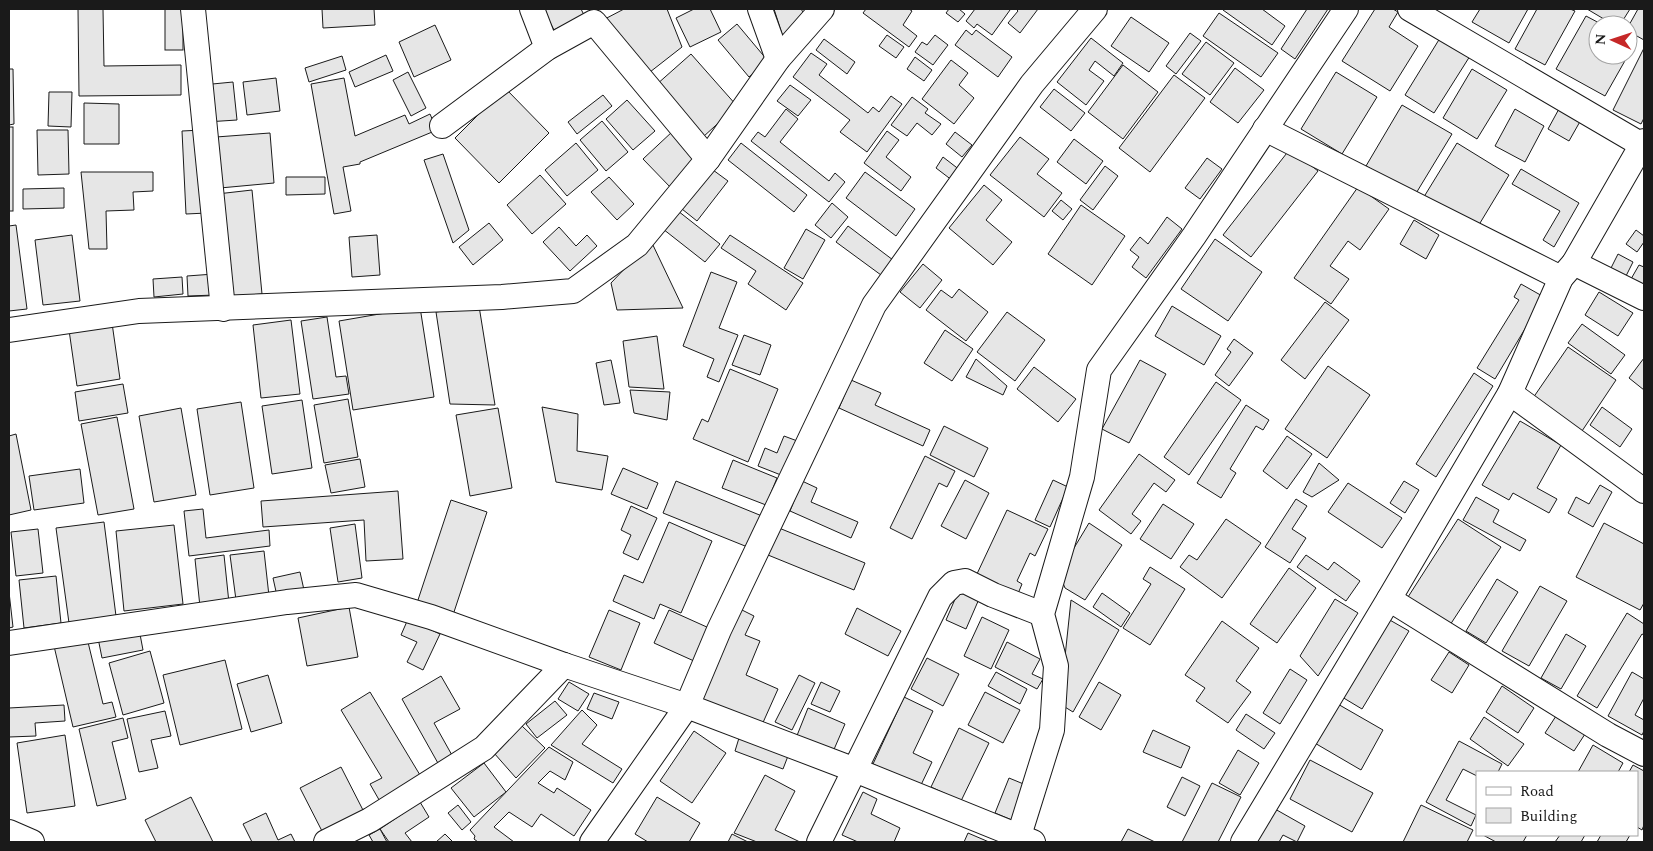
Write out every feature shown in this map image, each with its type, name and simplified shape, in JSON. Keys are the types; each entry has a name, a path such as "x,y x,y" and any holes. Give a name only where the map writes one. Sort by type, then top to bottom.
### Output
{"street":[{"path":"193,9 223,309"},
{"path":"532,9 547,48"},
{"path":"760,9 778,59"},
{"path":"9,330 139,311 502,297 573,292 637,245 708,159 778,59 822,9"},
{"path":"592,842 687,706 719,630 874,305 1032,84 1095,9"},
{"path":"9,643 287,602 356,595 431,617 564,665 687,706 855,770 1023,840 1052,730 1056,666 1042,614 1082,477 1098,370 1194,236 1346,9"},
{"path":"1246,841 1510,393 1568,271 1643,143 1410,9"},
{"path":"442,126 547,48 594,22 708,159"},
{"path":"1265,129 1568,271 1644,298"},
{"path":"1510,393 1644,490"},
{"path":"819,842 940,597 954,584 965,581 993,595 1042,614"},
{"path":"1389,599 1608,735 1644,754"},
{"path":"326,842 370,820 484,748 564,665"},
{"path":"9,832 32,842"}],"building":[{"path":"78,9 103,9 104,66 181,65 181,95 79,96"},
{"path":"165,9 183,9 183,50 165,50"},
{"path":"322,9 374,9 375,25 323,28"},
{"path":"543,9 581,9 584,15 554,30"},
{"path":"624,9 667,9 682,47 650,72 603,20"},
{"path":"694,9 710,9 721,32 690,47 676,18"},
{"path":"774,9 801,9 805,15 783,37"},
{"path":"866,9 909,9 912,11 903,25 917,36 909,47 863,13"},
{"path":"949,9 959,9 965,14 958,22 946,13"},
{"path":"975,9 1010,10 992,35 977,24 974,28 966,21"},
{"path":"1016,9 1038,9 1020,33 1008,23 1018,11"},
{"path":"1224,9 1262,9 1285,26 1272,45"},
{"path":"1307,9 1328,9 1295,59 1281,49"},
{"path":"1375,9 1393,9 1398,12 1389,27 1418,46 1390,91 1342,61"},
{"path":"1480,9 1528,9 1509,43 1472,22"},
{"path":"1537,9 1570,9 1575,11 1545,65 1515,49"},
{"path":"1587,9 1630,9 1626,15 1597,15"},
{"path":"1638,9 1644,9 1644,40 1638,37 1638,15 1635,15"},
{"path":"1219,13 1278,53 1261,77 1203,36"},
{"path":"1586,16 1588,17 1588,65 1623,65 1605,96 1556,69"},
{"path":"1131,17 1169,43 1149,72 1111,46"},
{"path":"737,24 768,61 749,77 718,40"},
{"path":"435,25 451,60 414,77 399,42"},
{"path":"966,30 972,35 976,30 1012,57 998,77 955,45"},
{"path":"1190,33 1201,41 1176,74 1166,66"},
{"path":"887,35 904,47 896,58 879,46"},
{"path":"935,35 948,45 933,65 915,52 922,42 927,45"},
{"path":"1091,38 1123,63 1114,76 1095,61 1089,70 1104,81 1086,105 1057,82"},
{"path":"1440,38 1470,56 1434,113 1405,95"},
{"path":"824,39 855,62 847,74 816,50"},
{"path":"1206,42 1234,63 1210,95 1182,74"},
{"path":"1644,48 1644,118 1641,124 1613,110 1636,65 1638,65 1638,60"},
{"path":"811,53 827,64 819,75 868,113 873,107 879,112 891,96 902,104 867,152 840,132 850,120 793,77"},
{"path":"691,54 737,106 703,137 656,85"},
{"path":"386,55 393,71 355,87 349,72"},
{"path":"342,56 346,70 309,82 305,68"},
{"path":"915,57 932,70 924,81 907,69"},
{"path":"951,60 968,73 959,85 974,98 954,124 922,99"},
{"path":"1123,65 1158,92 1123,139 1088,112"},
{"path":"1235,68 1264,90 1238,123 1210,102"},
{"path":"9,69 13,69 14,124 9,125"},
{"path":"1472,69 1507,90 1477,139 1443,118"},
{"path":"408,72 426,108 411,116 393,80"},
{"path":"1336,72 1377,97 1342,154 1301,129"},
{"path":"1174,75 1205,98 1150,172 1119,148"},
{"path":"276,78 280,111 247,115 243,82"},
{"path":"344,78 355,136 405,115 409,124 430,114 437,130 360,162 360,164 343,167 351,211 334,214 311,84"},
{"path":"233,82 237,120 206,122 202,85"},
{"path":"790,85 811,100 798,116 777,101"},
{"path":"505,88 549,133 499,183 455,138"},
{"path":"1054,89 1085,113 1071,131 1040,107"},
{"path":"49,92 72,92 71,127 48,126"},
{"path":"603,95 612,106 577,134 568,122"},
{"path":"912,97 928,109 925,113 941,124 932,135 917,123 907,136 891,125"},
{"path":"627,100 655,131 633,150 606,119"},
{"path":"84,103 119,104 119,144 84,144"},
{"path":"1402,105 1452,134 1415,195 1366,166"},
{"path":"1560,107 1582,118 1569,141 1548,129"},
{"path":"786,109 798,119 780,142 829,181 835,173 845,182 829,202 751,141 758,132 765,137"},
{"path":"1515,109 1544,126 1525,162 1495,146"},
{"path":"602,121 628,152 606,171 580,140"},
{"path":"9,127 13,127 13,211 9,211"},
{"path":"37,130 68,130 69,174 38,175"},
{"path":"202,130 207,213 186,214 182,131"},
{"path":"673,131 701,162 672,189 643,159"},
{"path":"887,131 899,140 886,157 911,177 901,191 864,163"},
{"path":"955,132 972,145 962,157 946,144"},
{"path":"270,133 274,183 220,188 216,137"},
{"path":"1020,137 1049,159 1037,174 1062,193 1044,217 990,175"},
{"path":"1074,139 1103,161 1086,184 1057,162"},
{"path":"576,143 598,170 567,196 545,170"},
{"path":"741,143 807,195 794,212 728,160"},
{"path":"1457,143 1509,175 1474,233 1422,200"},
{"path":"1290,149 1318,171 1251,257 1223,235"},
{"path":"443,154 469,230 453,243 424,160"},
{"path":"943,157 965,174 957,184 936,168"},
{"path":"1207,158 1222,169 1200,199 1185,188"},
{"path":"1105,166 1118,176 1093,210 1080,200"},
{"path":"1521,169 1579,203 1554,247 1543,240 1560,211 1512,184"},
{"path":"713,170 728,181 697,221 682,209"},
{"path":"81,172 153,172 153,191 133,192 134,210 106,211 107,249 89,249"},
{"path":"865,172 915,209 896,236 846,198"},
{"path":"540,175 566,204 532,234 507,205"},
{"path":"286,177 325,177 325,194 286,195"},
{"path":"609,177 634,204 617,220 591,192"},
{"path":"984,185 1002,200 986,220 1012,242 993,265 949,228"},
{"path":"1358,187 1389,209 1360,250 1348,241 1330,266 1349,279 1331,304 1294,278"},
{"path":"64,188 64,208 23,209 23,189"},
{"path":"252,190 262,294 227,297 217,194"},
{"path":"1061,200 1072,209 1063,220 1052,211"},
{"path":"832,203 848,217 831,238 815,225"},
{"path":"1081,205 1125,236 1092,285 1048,254"},
{"path":"678,211 720,244 705,262 663,229"},
{"path":"1167,217 1182,229 1146,278 1132,267 1139,257 1130,250 1140,237 1148,244"},
{"path":"1414,220 1439,235 1426,259 1400,244"},
{"path":"489,223 503,240 473,265 459,247"},
{"path":"16,225 27,309 9,311 9,226"},
{"path":"848,226 893,260 881,275 836,242"},
{"path":"559,227 576,246 587,235 597,246 570,271 543,242"},
{"path":"806,229 825,240 803,279 784,268"},
{"path":"1636,230 1644,236 1644,242 1637,252 1626,244"},
{"path":"72,235 80,301 43,305 35,240"},
{"path":"377,235 380,275 352,277 349,237"},
{"path":"730,235 803,283 786,310 748,284 756,271 721,248"},
{"path":"1215,239 1262,272 1228,321 1181,289"},
{"path":"651,241 683,308 617,310 611,283"},
{"path":"1618,254 1633,262 1626,276 1611,268"},
{"path":"923,264 942,280 920,308 900,292"},
{"path":"1639,265 1644,267 1644,286 1631,279"},
{"path":"711,272 737,282 719,328 738,335 719,382 707,377 714,359 683,346"},
{"path":"214,274 215,295 188,296 187,276"},
{"path":"182,277 183,294 154,297 153,279"},
{"path":"1521,284 1544,297 1495,379 1477,368 1519,300 1514,297"},
{"path":"959,289 988,312 966,341 926,310 941,290 952,298"},
{"path":"1599,292 1633,313 1618,336 1585,315"},
{"path":"1325,302 1349,320 1305,379 1281,360"},
{"path":"479,306 495,405 450,404 436,312"},
{"path":"1172,306 1221,336 1204,365 1155,336"},
{"path":"420,307 434,397 353,410 339,321"},
{"path":"1007,312 1045,340 1015,381 977,352"},
{"path":"327,317 336,377 346,376 349,394 313,399 301,321"},
{"path":"291,320 300,394 261,398 253,325"},
{"path":"112,323 120,379 77,386 69,330"},
{"path":"1582,324 1625,355 1611,374 1568,343"},
{"path":"945,330 973,349 952,381 924,363"},
{"path":"744,335 771,345 760,375 732,365"},
{"path":"657,336 664,389 629,387 623,341"},
{"path":"1234,339 1253,353 1229,386 1215,375 1231,352 1227,349"},
{"path":"1568,347 1616,380 1582,431 1533,398"},
{"path":"1644,358 1644,390 1629,378"},
{"path":"976,359 1007,386 1003,395 966,377"},
{"path":"611,360 620,403 604,405 596,363"},
{"path":"1140,360 1166,374 1129,443 1102,429"},
{"path":"1328,366 1370,395 1327,458 1285,429"},
{"path":"1034,367 1076,399 1058,422 1017,389"},
{"path":"730,369 778,389 748,462 693,439 702,419 708,422"},
{"path":"1474,373 1493,386 1436,477 1416,464"},
{"path":"851,380 881,393 875,405 930,430 923,446 839,408"},
{"path":"1216,382 1241,400 1189,475 1164,457"},
{"path":"123,384 128,413 79,421 75,392"},
{"path":"630,390 670,392 667,420 634,413"},
{"path":"348,399 358,457 324,463 314,405"},
{"path":"302,400 312,468 272,474 262,406"},
{"path":"241,402 254,488 210,495 197,409"},
{"path":"1246,405 1269,420 1263,430 1256,426 1230,469 1236,473 1221,498 1197,483"},
{"path":"542,407 578,414 577,451 608,456 602,490 556,482"},
{"path":"1602,407 1632,429 1620,447 1590,425"},
{"path":"181,408 196,495 154,502 139,416"},
{"path":"498,408 512,488 470,496 456,415"},
{"path":"117,417 134,509 98,515 81,424"},
{"path":"1520,421 1561,445 1537,488 1557,499 1549,513 1513,493 1509,500 1482,485"},
{"path":"944,426 988,448 974,477 930,455"},
{"path":"16,434 31,510 9,515 9,436"},
{"path":"784,436 800,442 786,477 758,466 765,448 777,453"},
{"path":"1287,436 1312,454 1287,489 1263,471"},
{"path":"1139,454 1175,480 1166,492 1154,483 1132,514 1141,521 1131,534 1099,510"},
{"path":"925,456 955,471 947,487 939,483 912,539 890,528"},
{"path":"360,459 365,487 331,493 325,465"},
{"path":"733,460 777,478 766,505 722,488"},
{"path":"1319,463 1339,480 1312,497 1303,492"},
{"path":"623,468 658,483 647,509 611,494"},
{"path":"80,469 84,503 34,510 29,476"},
{"path":"965,480 989,493 966,539 941,526"},
{"path":"1053,480 1068,487 1050,527 1035,520"},
{"path":"676,481 762,516 750,548 663,513"},
{"path":"802,481 817,488 811,502 858,522 851,538 790,511"},
{"path":"1404,481 1419,490 1405,513 1390,503"},
{"path":"1348,483 1402,518 1382,548 1328,512"},
{"path":"1600,485 1612,492 1593,527 1568,513 1576,497 1589,504"},
{"path":"398,491 403,559 366,561 364,520 263,527 261,501"},
{"path":"1476,497 1499,510 1493,522 1526,540 1520,551 1463,520"},
{"path":"1296,499 1307,506 1292,529 1306,538 1290,563 1265,547"},
{"path":"451,500 487,512 452,618 416,606"},
{"path":"1163,504 1194,524 1171,559 1140,539"},
{"path":"631,506 657,518 638,560 623,553 631,535 621,530"},
{"path":"203,509 206,538 269,530 270,546 189,556 184,511"},
{"path":"1007,510 1048,529 1035,556 1030,553 1017,581 1022,584 1017,596 976,576"},
{"path":"1226,519 1261,543 1222,598 1180,567 1189,555 1197,560"},
{"path":"1458,519 1501,547 1450,625 1408,597"},
{"path":"104,522 116,616 69,623 56,528"},
{"path":"669,522 712,541 681,613 660,604 654,619 613,601 624,575 643,583"},
{"path":"1089,523 1122,545 1085,600 1065,588 1059,573"},
{"path":"1604,523 1644,544 1644,603 1640,610 1576,577"},
{"path":"355,524 362,578 338,582 330,528"},
{"path":"174,525 183,604 124,611 116,531"},
{"path":"779,528 865,563 854,590 768,555"},
{"path":"38,529 43,573 16,576 11,532"},
{"path":"264,551 269,596 236,600 230,555"},
{"path":"224,555 229,603 200,607 195,559"},
{"path":"1306,555 1328,570 1334,562 1360,581 1346,601 1297,567"},
{"path":"1150,567 1185,589 1150,645 1123,628 1151,584 1143,579"},
{"path":"1289,568 1316,588 1277,643 1250,624"},
{"path":"300,572 304,590 277,596 273,578"},
{"path":"56,576 61,623 24,628 19,580"},
{"path":"1497,579 1518,592 1486,643 1466,631"},
{"path":"1540,586 1567,601 1529,666 1502,651"},
{"path":"959,590 979,599 966,629 946,620"},
{"path":"9,592 13,627 9,628"},
{"path":"1102,593 1130,613 1121,627 1093,607"},
{"path":"1335,599 1358,613 1318,676 1300,656"},
{"path":"1071,600 1119,630 1073,712 1060,704"},
{"path":"349,607 358,657 307,666 298,618"},
{"path":"738,608 754,616 745,635 760,641 746,675 778,689 761,727 698,699"},
{"path":"857,608 901,631 888,656 845,634"},
{"path":"609,610 640,623 621,670 589,657"},
{"path":"669,610 709,628 694,661 654,643"},
{"path":"1627,613 1644,624 1644,635 1642,634 1597,708 1577,696"},
{"path":"982,617 1009,630 991,669 964,656"},
{"path":"408,619 440,634 423,670 407,662 417,642 401,635"},
{"path":"1388,619 1409,631 1362,709 1342,697"},
{"path":"1222,621 1259,648 1236,681 1251,692 1228,723 1196,701 1205,688 1185,675"},
{"path":"139,629 143,650 102,658 98,638"},
{"path":"1566,634 1586,646 1561,689 1541,678"},
{"path":"87,638 103,704 112,702 116,717 73,727 54,646"},
{"path":"1007,642 1040,659 1032,674 1043,679 1037,689 995,667"},
{"path":"150,651 164,703 123,715 109,663"},
{"path":"1449,652 1469,665 1452,693 1431,680"},
{"path":"927,658 959,674 943,706 911,689"},
{"path":"225,660 242,729 180,745 163,675"},
{"path":"1290,669 1307,680 1280,724 1263,713"},
{"path":"996,672 1027,689 1020,704 988,686"},
{"path":"1632,672 1644,679 1644,698 1635,715 1644,720 1642,735 1608,716"},
{"path":"268,675 282,723 251,732 237,684"},
{"path":"799,675 815,683 792,730 775,722"},
{"path":"441,676 460,709 434,723 453,757 439,765 402,699"},
{"path":"569,682 589,694 578,711 558,699"},
{"path":"821,682 840,691 830,712 811,704"},
{"path":"1099,682 1121,695 1101,730 1079,717"},
{"path":"1502,686 1534,708 1518,733 1486,712"},
{"path":"370,692 423,780 382,805 370,784 382,778 341,710"},
{"path":"985,692 1020,710 1003,743 968,725"},
{"path":"594,693 619,702 612,719 587,709"},
{"path":"904,697 933,711 913,753 932,762 920,787 873,764"},
{"path":"555,701 567,715 537,738 526,724"},
{"path":"1336,703 1383,730 1361,770 1313,742"},
{"path":"64,705 65,721 35,723 36,736 9,737 9,708"},
{"path":"808,708 845,724 832,754 796,738"},
{"path":"582,710 597,725 582,744 622,769 613,783 551,745"},
{"path":"165,711 171,736 151,740 158,768 139,772 127,719"},
{"path":"1246,714 1275,733 1264,749 1236,730"},
{"path":"1556,716 1585,734 1574,751 1545,733"},
{"path":"1484,717 1524,744 1508,766 1470,739"},
{"path":"123,718 128,738 112,742 126,799 97,806 79,729"},
{"path":"522,726 545,748 516,778 494,753"},
{"path":"959,728 989,743 961,801 931,787"},
{"path":"1153,730 1190,747 1181,768 1143,752"},
{"path":"694,731 726,753 692,803 660,781"},
{"path":"65,735 75,806 27,813 17,743"},
{"path":"739,738 788,756 783,769 735,751"},
{"path":"1459,741 1502,764 1498,771 1476,771 1476,776 1463,769 1446,800 1476,815 1471,826 1426,802"},
{"path":"1593,745 1623,763 1619,771 1579,771"},
{"path":"549,747 573,762 565,780 550,771 538,783 554,793 557,788 591,810 574,836 541,814 532,827 509,812 494,827 514,842 478,842 474,839 475,836 470,830"},
{"path":"1238,750 1259,763 1240,795 1219,783"},
{"path":"1310,760 1373,793 1352,832 1290,799"},
{"path":"484,763 506,792 474,817 451,788"},
{"path":"1633,765 1644,771 1644,825 1642,830 1638,828 1638,771 1630,771"},
{"path":"341,767 365,814 324,835 300,788"},
{"path":"765,775 795,791 775,830 800,842 757,842 734,833"},
{"path":"1182,777 1200,786 1185,816 1167,807"},
{"path":"1009,778 1026,785 1012,820 995,813"},
{"path":"1212,783 1241,797 1218,842 1182,842"},
{"path":"863,792 877,799 871,814 900,828 894,842 858,842 842,835"},
{"path":"191,797 213,842 156,842 145,820"},
{"path":"657,797 700,823 689,842 648,842 635,834"},
{"path":"420,802 429,817 405,833 412,842 389,842 380,829"},
{"path":"458,805 471,822 462,830 448,813"},
{"path":"1421,805 1473,830 1467,842 1403,842"},
{"path":"1275,809 1305,826 1297,842 1283,835 1279,842 1257,842"},
{"path":"266,813 278,840 291,834 295,842 252,842 243,824"},
{"path":"380,829 387,842 373,842 369,835"},
{"path":"1128,829 1155,842 1121,842"},
{"path":"968,833 989,842 964,842"},
{"path":"445,834 453,842 436,842"},
{"path":"732,834 748,842 728,842"},
{"path":"1485,836 1526,836 1523,842 1496,842"},
{"path":"1559,836 1584,836 1581,842 1555,842"},
{"path":"1600,836 1629,836 1626,842 1597,842"}]}
